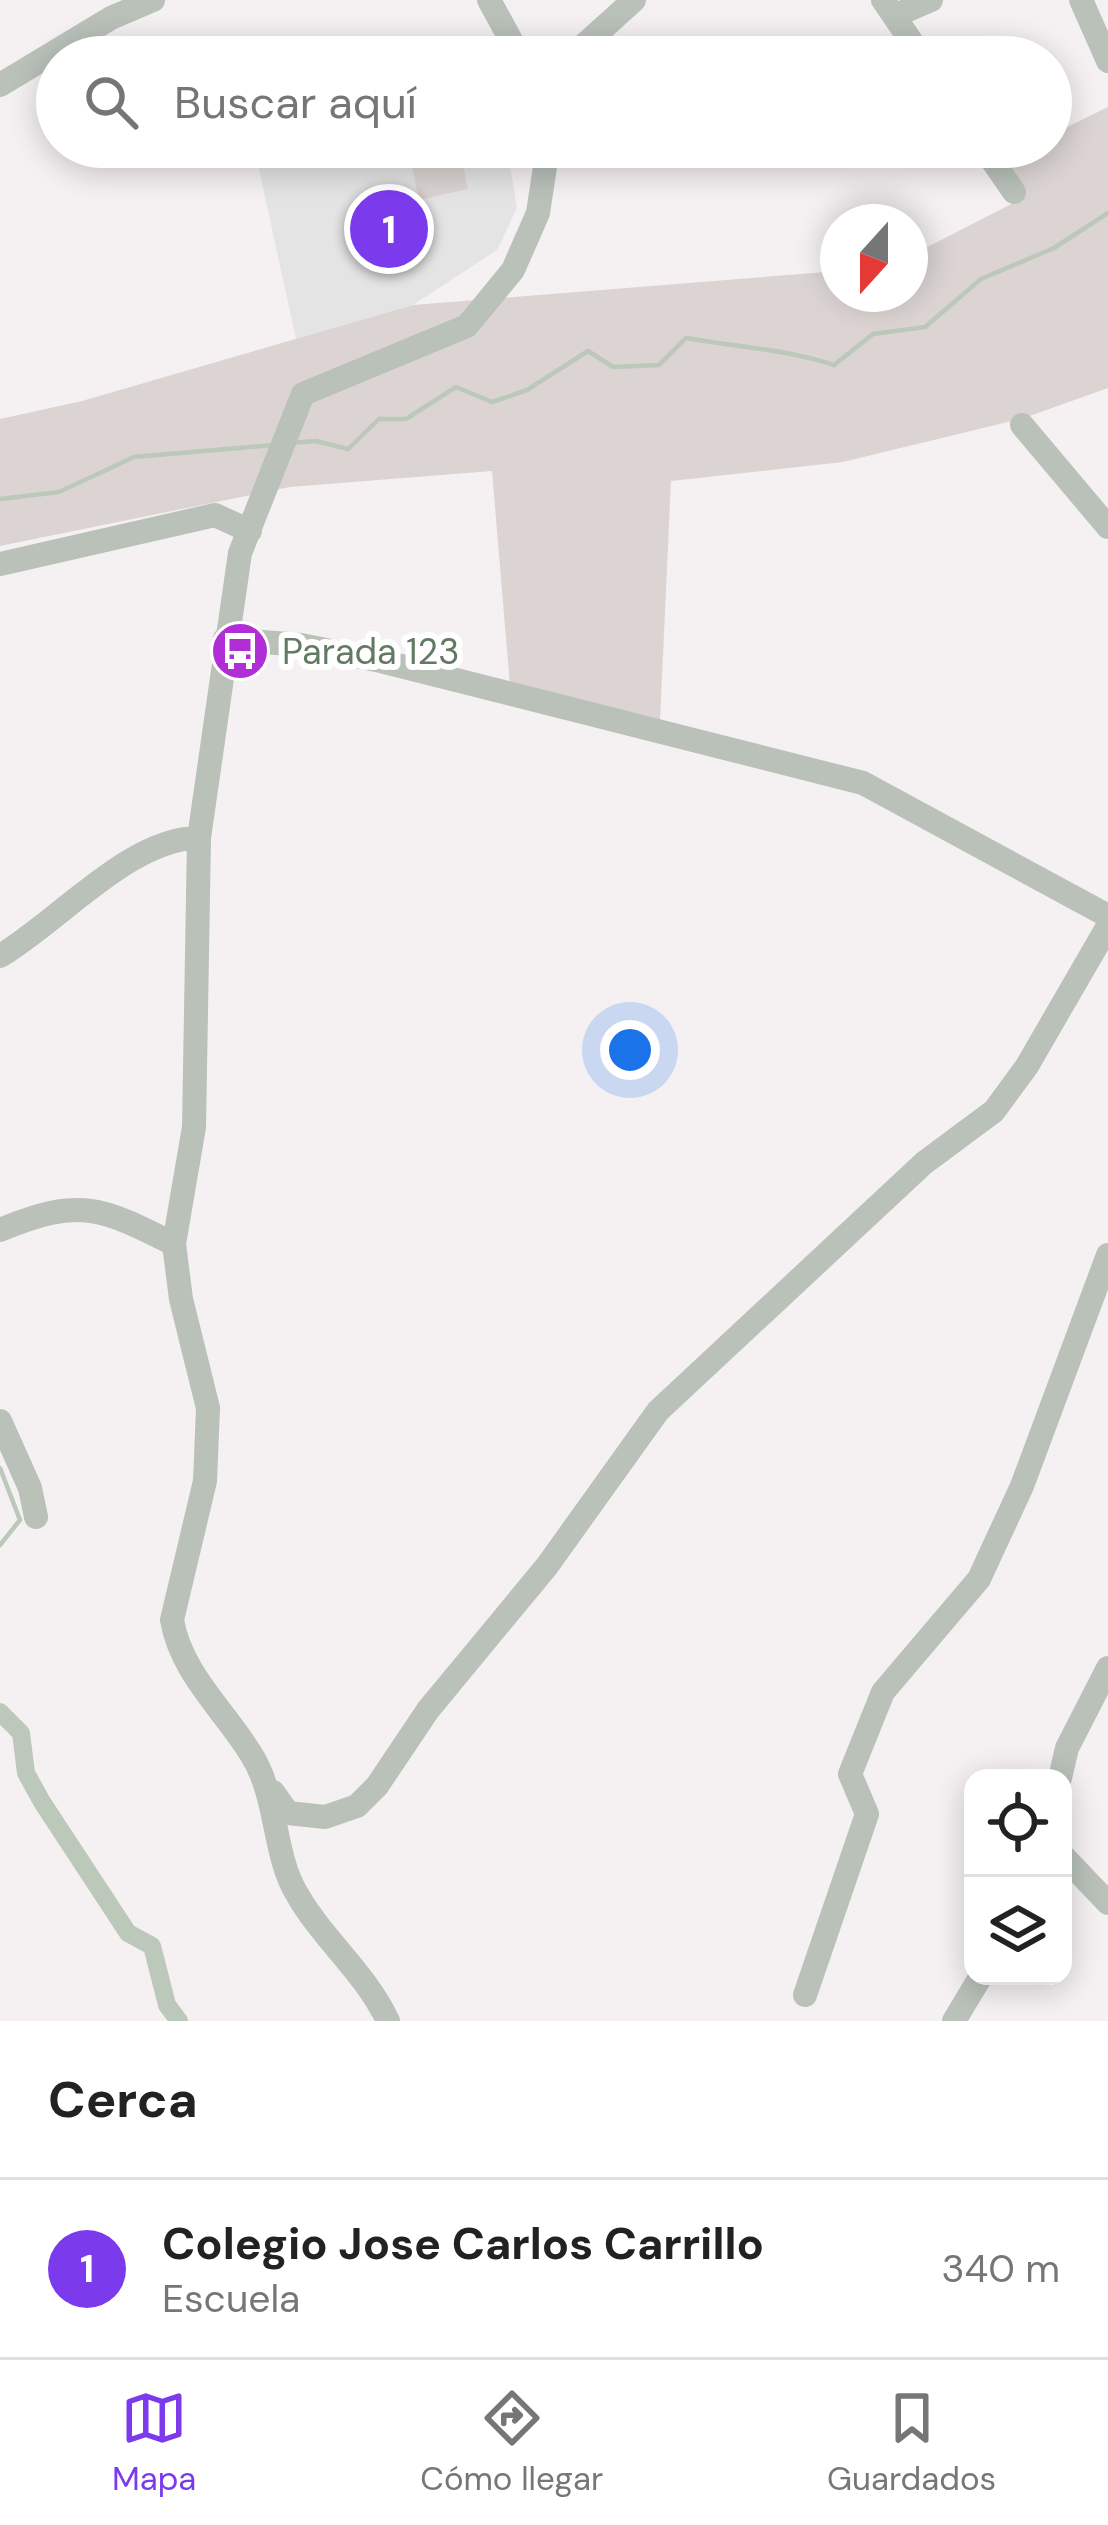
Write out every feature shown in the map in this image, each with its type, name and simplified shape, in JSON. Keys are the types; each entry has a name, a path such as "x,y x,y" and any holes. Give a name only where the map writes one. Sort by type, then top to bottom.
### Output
{"street":[{"path":"81,36 153,0"},
{"path":"489,0 509,36"},
{"path":"595,36 634,0"},
{"path":"908,36 889,8 931,0"},
{"path":"1081,0 1108,61"},
{"path":"0,86 36,64"},
{"path":"545,168 538,212 513,270 467,326 303,394 290,416 268,488 239,553 225,639 199,838 194,1127 174,1244 181,1299 208,1408 205,1480 172,1620 175,1639 198,1681 288,1813 325,1816 358,1806 377,1786 428,1710 548,1567 658,1411 924,1163 994,1112 1028,1066 1108,926"},
{"path":"997,168 1013,192"},
{"path":"1022,425 1108,527"},
{"path":"0,564 214,515 250,531"},
{"path":"225,639 302,645 380,661 862,783 1108,916"},
{"path":"0,956 140,854 175,838 199,838"},
{"path":"0,1230 50,1210 75,1206 105,1210 174,1244"},
{"path":"805,1995 867,1814 850,1774 883,1692 979,1579 1022,1486 1108,1255"},
{"path":"0,1421 30,1488 36,1517"},
{"path":"1062,1769 1067,1748 1108,1668"},
{"path":"265,1781 295,1892 367,1980 388,2021"},
{"path":"1072,1865 1108,1903"},
{"path":"954,2021 976,1985"}],"shaded area":[{"path":"1108,107 1108,388 1024,418 843,462 671,481 660,721 510,686 492,471 290,487 0,546 0,419 82,401 413,305 820,272 820,312 928,312 928,247 1023,198 1007,168 1072,168 1072,125"},
{"path":"259,168 510,168 517,208 497,250 413,305 296,339"},
{"path":"412,168 464,168 468,189 419,200"}],"waterway":[{"path":"291,443 316,441 348,449 379,419 406,419 456,387 492,402 527,390 588,351 613,367 659,365 686,338 834,365 873,334 925,327 981,279 1054,248 1108,213"},
{"path":"0,499 59,492 134,457 274,445"},
{"path":"0,1468 20,1520 0,1545"},
{"path":"0,1712 21,1733 26,1773 42,1802 128,1933 152,1946 167,2005 179,2021"}],"place":[{"name":"Colegio Jose Carlos Carrillo","path":"389,229"},
{"name":"Parada 123","path":"240,651"}]}
